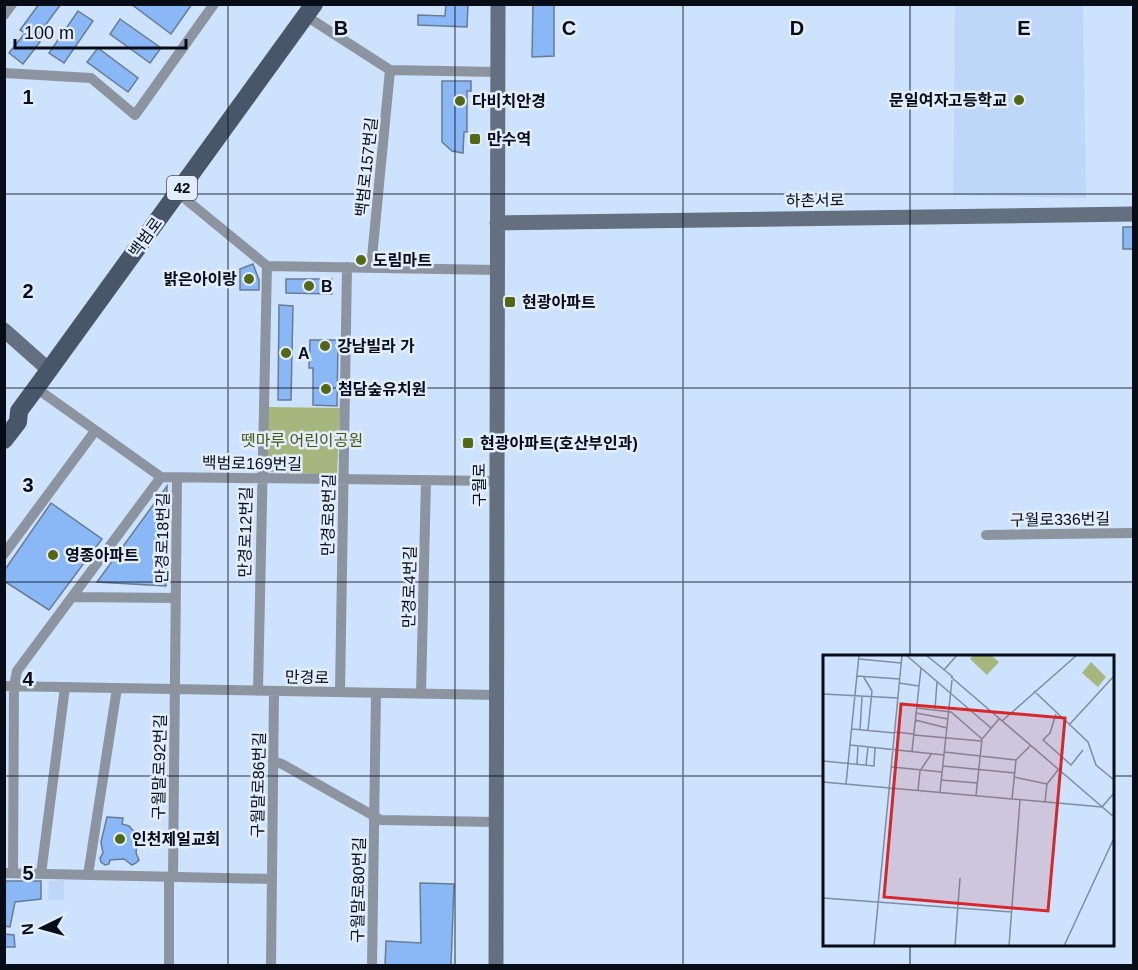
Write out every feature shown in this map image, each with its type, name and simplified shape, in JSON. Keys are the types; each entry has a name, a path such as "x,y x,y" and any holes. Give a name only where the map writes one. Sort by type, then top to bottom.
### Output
{"main road":[{"name":"구월로","path":"496,966 498,4"},
{"name":"백범로","path":"4,440 18,422 12,416 36,388 310,10"},
{"name":"하촌서로","path":"497,223 1134,214"},
{"path":"4,330 48,370"}],"street":[{"path":"4,15 12,4"},
{"path":"4,73 92,78 135,115 214,4"},
{"path":"310,10 390,70 498,72"},
{"name":"백범로157번길","path":"371,268 390,70"},
{"path":"178,193 267,266 497,270"},
{"name":"만경로12번길","path":"258,691 267,266"},
{"name":"만경로8번길","path":"340,692 346,267"},
{"path":"36,388 160,477 9,686 13,873 272,879"},
{"path":"4,554 95,431"},
{"name":"백범로169번길","path":"160,477 497,481"},
{"name":"만경로18번길","path":"175,689 177,478"},
{"name":"만경로4번길","path":"421,693 426,480"},
{"name":"구월로336번길","path":"986,535 1134,533"},
{"name":"만경로18번길","path":"72,597 176,598"},
{"name":"만경로","path":"9,686 496,695"},
{"path":"41,874 65,687"},
{"path":"88,875 117,688"},
{"name":"구월말로92번길","path":"169,966 175,689"},
{"name":"구월말로86번길","path":"271,966 274,691"},
{"name":"구월말로80번길","path":"372,966 376,693"},
{"name":"구월말로80번길","path":"273,761 374,816"},
{"path":"374,816 381,820 496,822"}],"shaded area":[{"name":"문일여자고등학교","path":"955,5 1083,5 1086,198 953,195"},
{"path":"64,880 64,900 48,900 49,881"}],"green space":[{"name":"뗏마루 어린이공원","path":"267,407 340,408 337,475 265,472"}],"building":[{"path":"39,4 61,4 35,39 40,42 23,64 9,53 25,33 20,30"},
{"path":"131,4 192,4 171,34"},
{"path":"446,4 468,4 467,27 418,25 418,15 445,16"},
{"path":"533,4 554,4 554,56 532,57"},
{"path":"78,11 93,21 64,63 49,53"},
{"path":"120,19 161,48 150,63 110,34"},
{"path":"98,48 138,78 128,92 87,62"},
{"path":"442,81 471,81 471,91 467,91 467,132 464,132 463,153 452,151 442,142"},
{"path":"1123,227 1134,227 1134,249 1123,249"},
{"name":"밝은아이랑","path":"253,264 259,280 259,290 240,290 240,269"},
{"name":"B","path":"286,279 332,279 332,294 286,293"},
{"name":"A","path":"279,305 293,306 291,400 278,400"},
{"path":"310,340 338,340 337,406 313,405 313,368 309,368"},
{"path":"167,486 166,586 97,582"},
{"name":"영종아파트","path":"51,503 102,539 49,610 4,581 4,571"},
{"name":"인천제일교회","path":"107,817 123,818 122,824 129,826 138,836 136,853 139,860 136,863 132,865 124,859 110,860 109,864 105,865 101,862 100,858 103,853 101,842"},
{"path":"4,881 41,881 41,899 15,902 10,927 4,926"},
{"path":"420,883 454,884 451,966 385,966 386,941 421,943"},
{"path":"4,934 14,935 15,947 4,947"}],"place":[{"name":"문일여자고등학교","path":"1019,100"},
{"name":"다비치안경","path":"460,101"},
{"name":"만수역","path":"475,139"},
{"name":"도림마트","path":"361,260"},
{"name":"밝은아이랑","path":"249,279"},
{"name":"B","path":"309,286"},
{"name":"현광아파트","path":"510,302"},
{"name":"강남빌라 가","path":"325,346"},
{"name":"A","path":"286,353"},
{"name":"첨담숲유치원","path":"326,389"},
{"name":"현광아파트(호산부인과)","path":"468,443"},
{"name":"영종아파트","path":"53,555"},
{"name":"인천제일교회","path":"120,839"}]}
